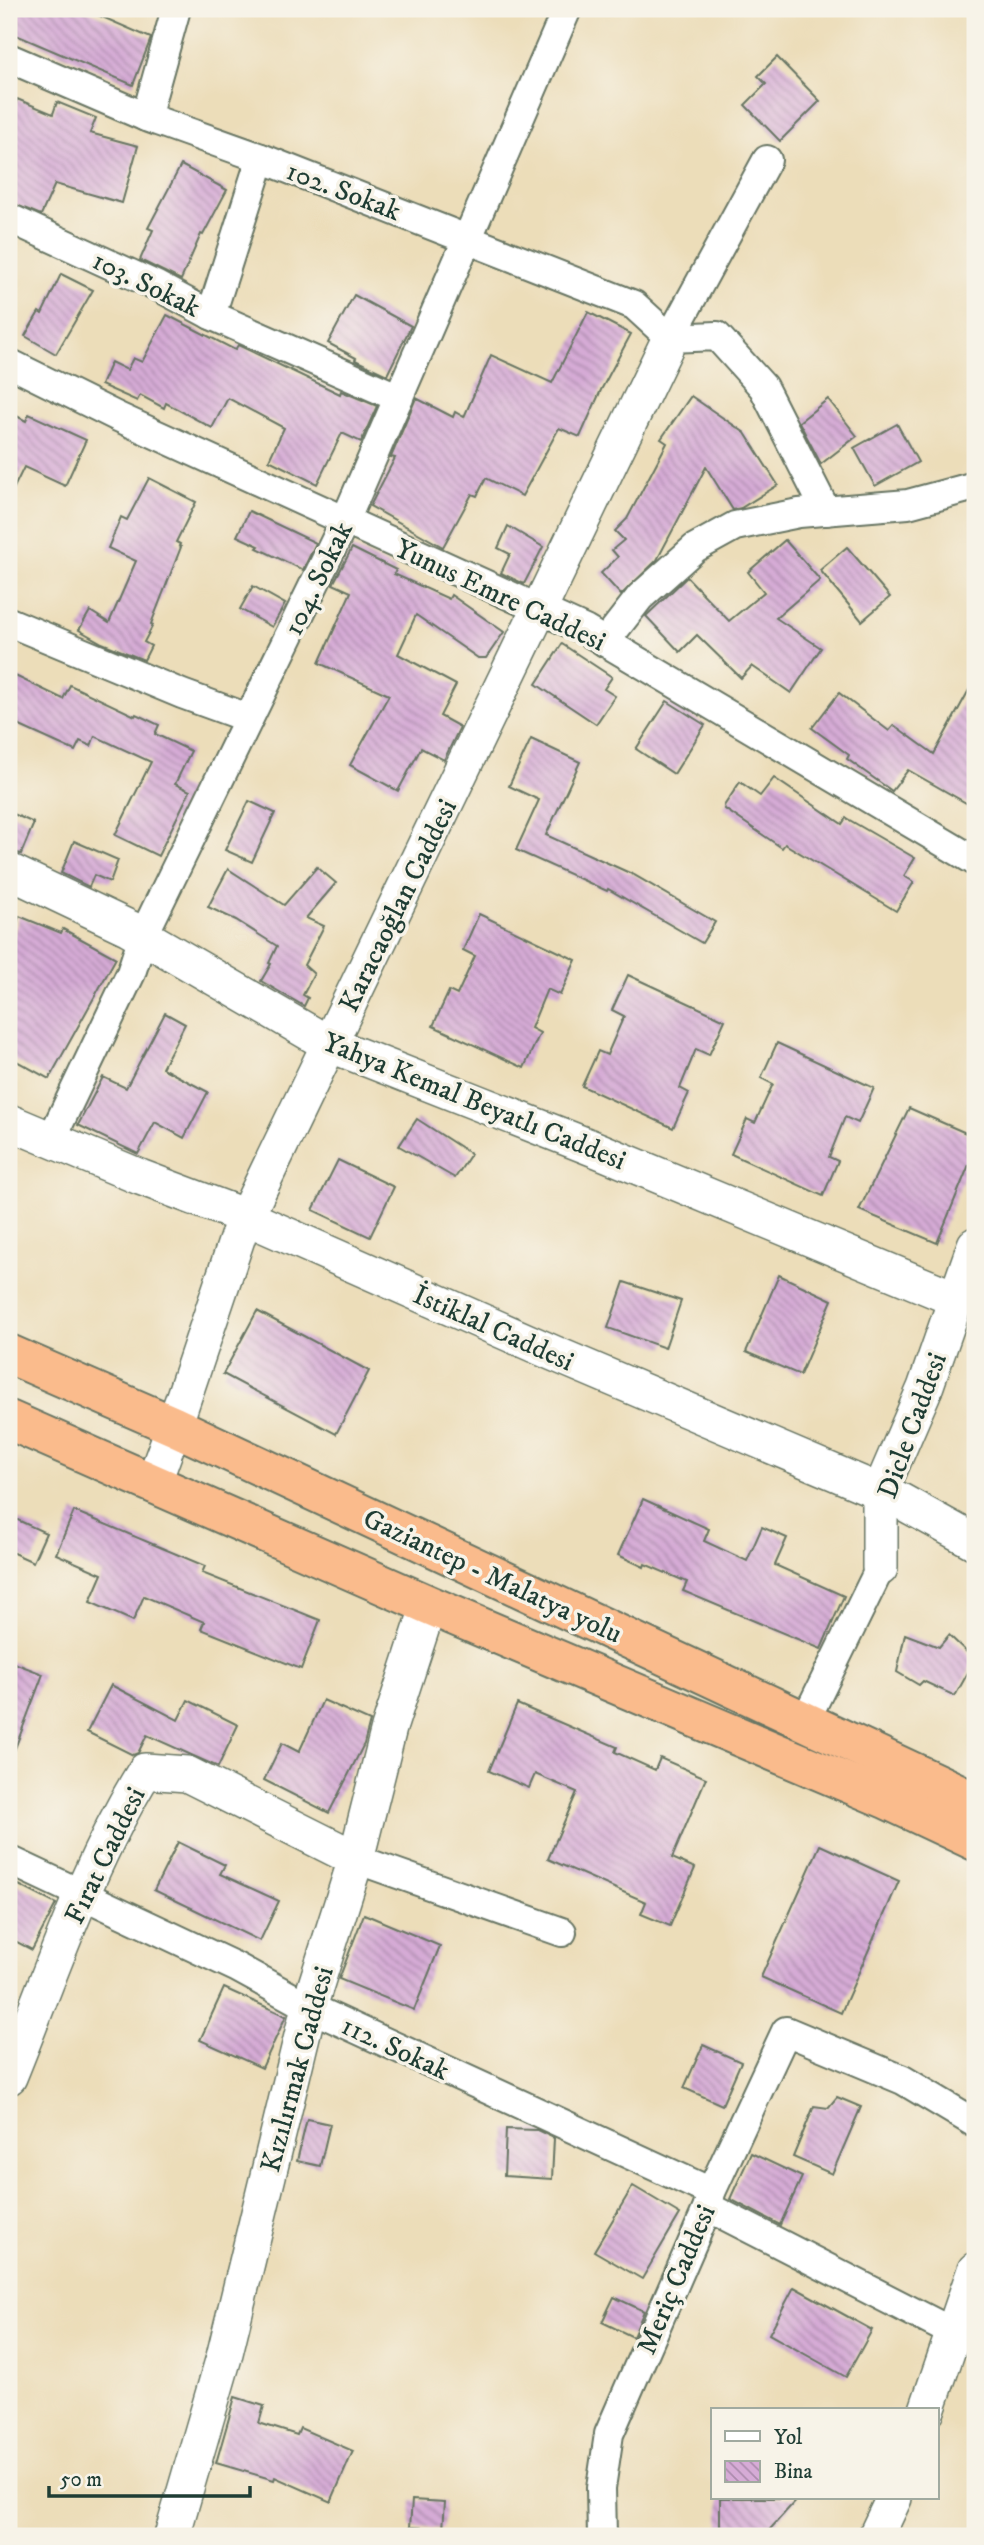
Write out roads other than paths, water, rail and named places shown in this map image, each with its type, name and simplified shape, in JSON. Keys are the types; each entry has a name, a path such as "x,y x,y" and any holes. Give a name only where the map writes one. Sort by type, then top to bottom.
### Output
{"highway":[{"name":"Gaziantep - Malatya yolu","path":"9,1354 174,1426 975,1801"},
{"name":"Gaziantep - Malatya yolu","path":"9,1420 429,1605 888,1800 975,1841"}],"street":[{"path":"146,117 176,9"},
{"name":"104. Sokak","path":"51,1139 131,972 143,936 345,521 568,9"},
{"name":"102. Sokak","path":"9,58 146,117 468,238 634,306 670,338"},
{"name":"103. Sokak","path":"9,218 157,286 211,315 261,158"},
{"path":"670,338 767,160"},
{"path":"211,315 398,398"},
{"path":"670,338 717,336 763,387 826,510"},
{"name":"Karacaoğlan Caddesi","path":"153,1484 246,1217 670,338"},
{"name":"Yunus Emre Caddesi","path":"9,363 118,417 585,630 975,861"},
{"path":"605,642 640,597 695,548 735,526 799,513 908,503 975,486"},
{"path":"9,622 248,719"},
{"name":"Yahya Kemal Beyatlı Caddesi","path":"9,871 143,936 329,1044 600,1151 956,1299"},
{"name":"İstiklal Caddesi","path":"9,1122 246,1217 553,1353 880,1492 975,1542"},
{"name":"Dicle Caddesi","path":"880,1568 880,1492 925,1388 975,1245"},
{"path":"805,1721 880,1568"},
{"name":"Kızılırmak Caddesi","path":"172,2536 225,2357 309,2007 356,1859 388,1728 429,1605"},
{"name":"Fırat Caddesi","path":"9,2077 81,1895 145,1771 187,1774 356,1859"},
{"path":"356,1859 562,1932"},
{"name":"112. Sokak","path":"9,1860 236,1966 309,2007 710,2199 954,2333"},
{"name":"Meriç Caddesi","path":"602,2536 601,2488 609,2434 786,2031 903,2080 975,2123"},
{"path":"928,2408 975,2270"},
{"path":"876,2536 893,2500"}]}
